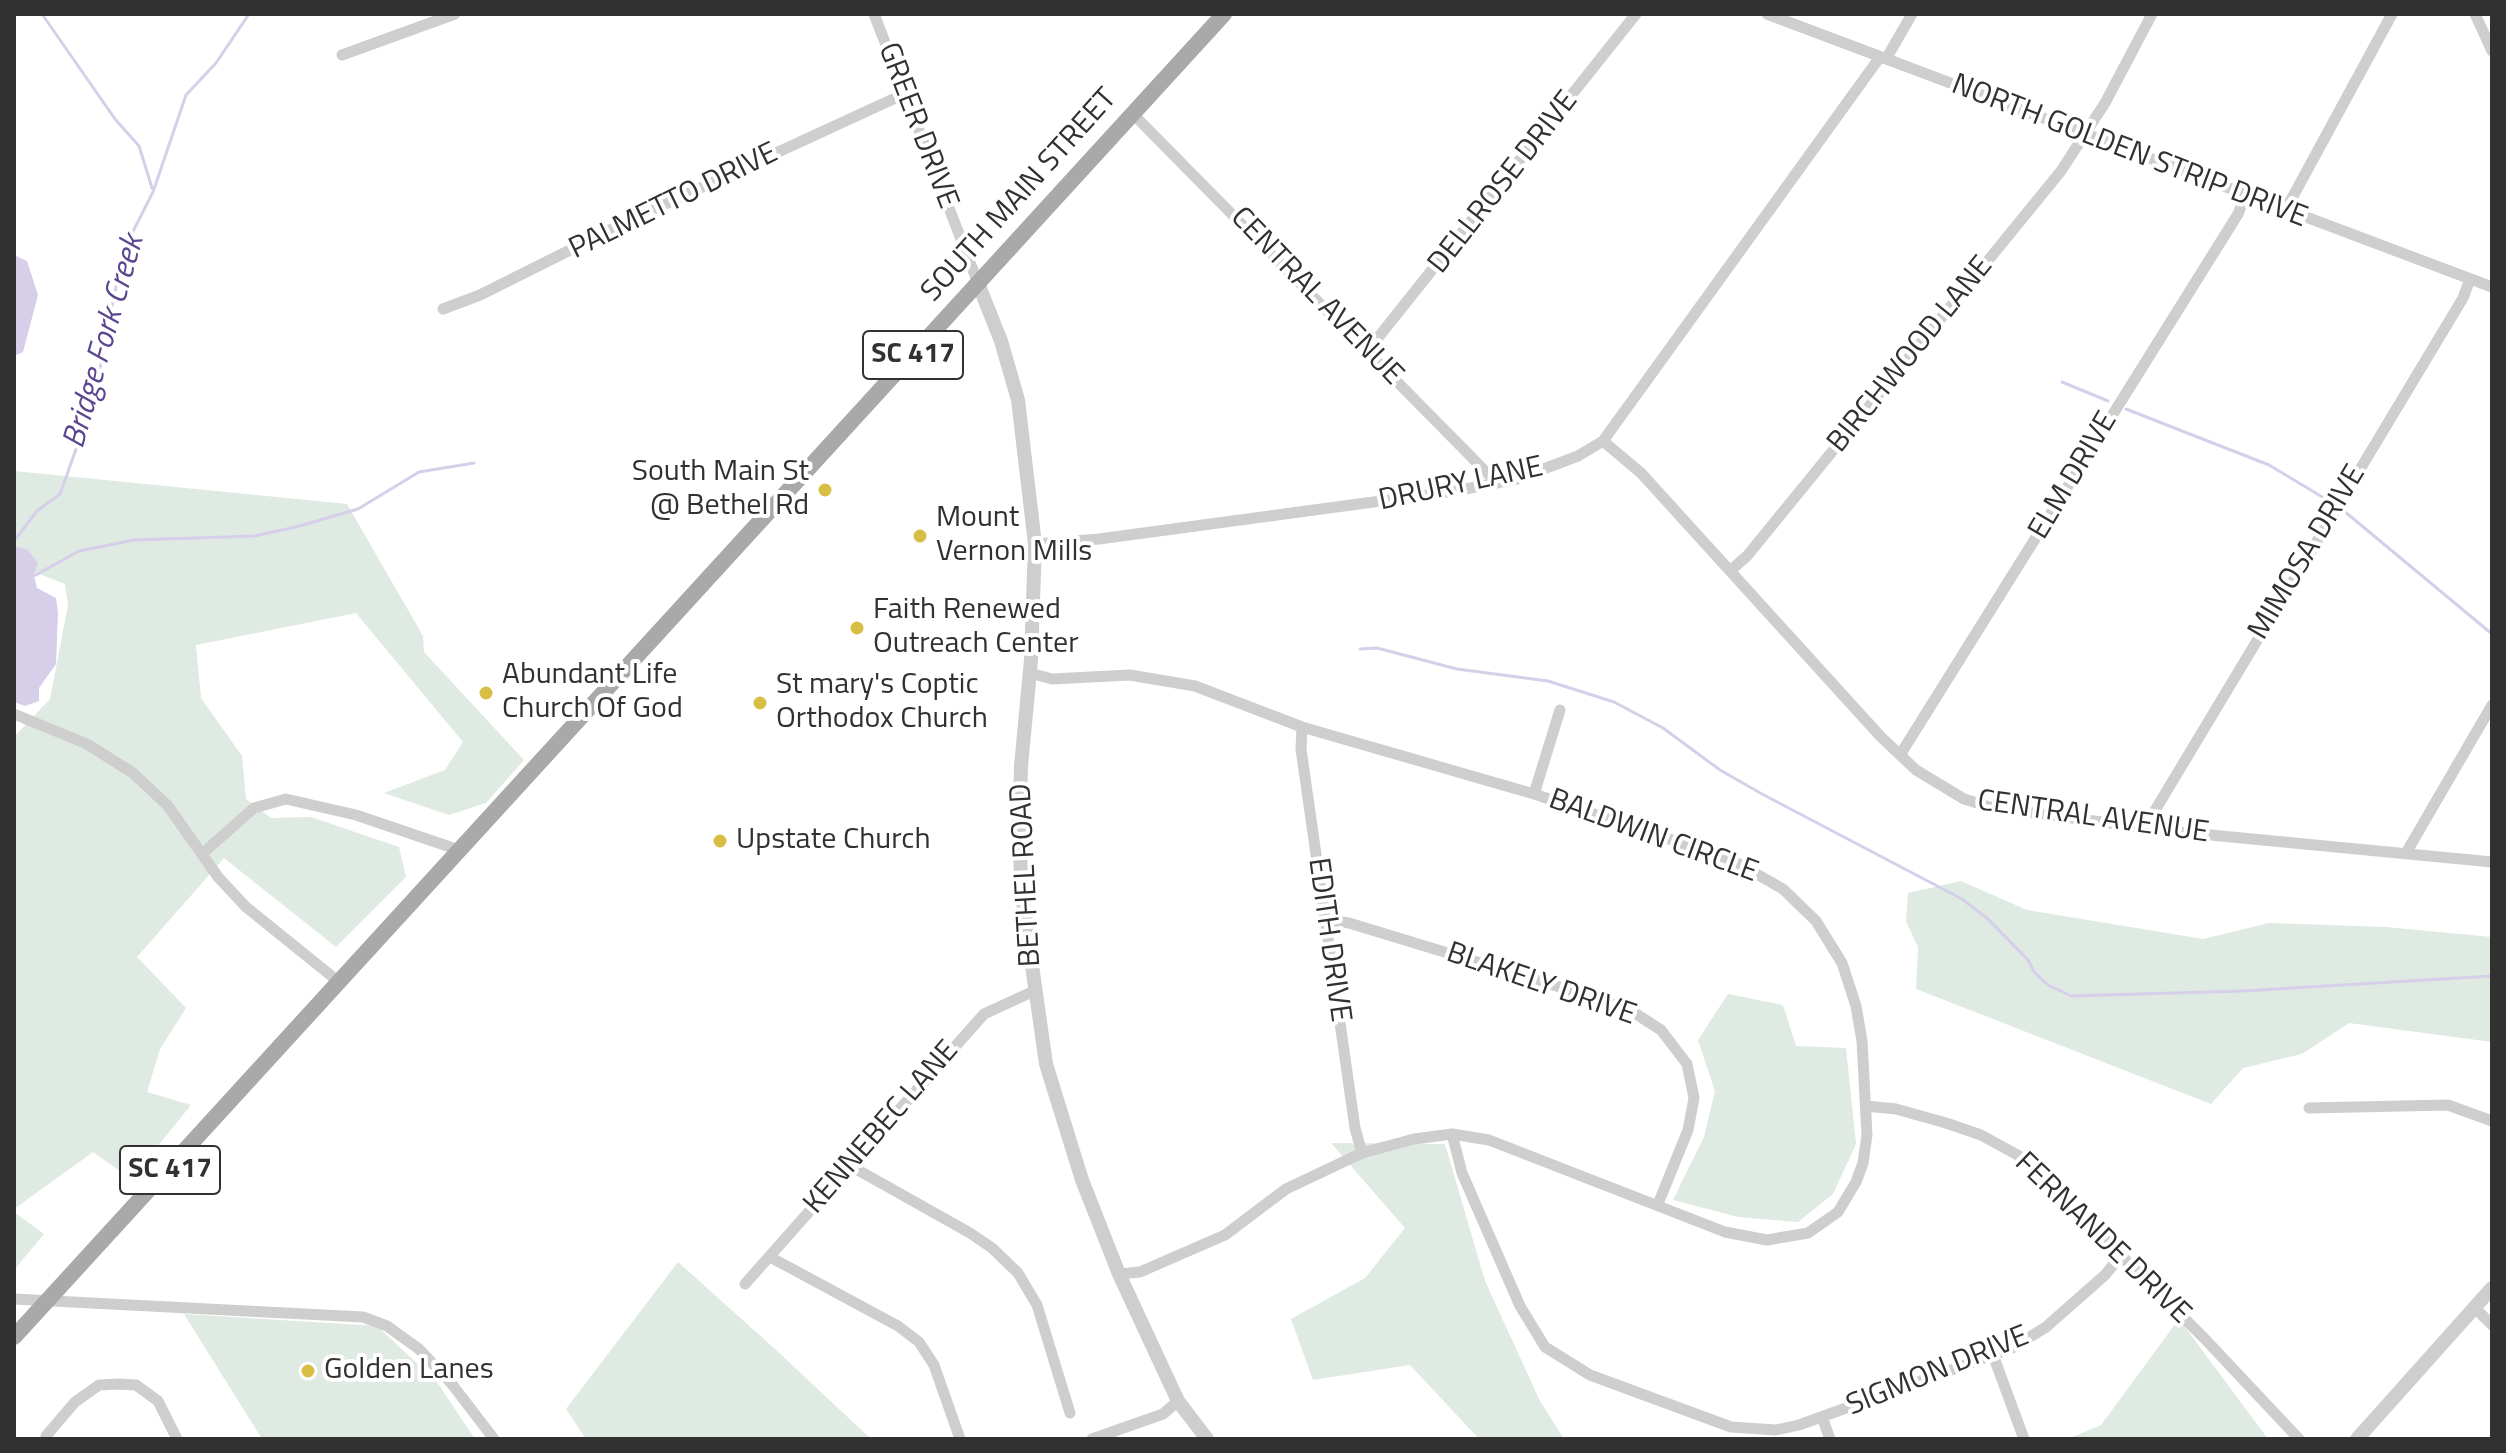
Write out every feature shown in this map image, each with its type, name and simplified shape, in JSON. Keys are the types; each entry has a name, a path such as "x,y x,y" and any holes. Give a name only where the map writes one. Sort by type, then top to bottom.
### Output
{"main road":[{"name":"SOUTH MAIN STREET","path":"339,982 1224,14"},
{"name":"SC 417","path":"14,1337 339,982"}],"street":[{"path":"342,55 455,14"},
{"name":"GREER DRIVE","path":"874,14 978,283"},
{"name":"DELLROSE DRIVE","path":"1369,349 1636,14"},
{"name":"NORTH GOLDEN STRIP DRIVE","path":"1767,14 2492,287"},
{"name":"DRURY LANE","path":"1035,544 1099,539 1354,506 1496,482 1542,472 1603,441 1912,14"},
{"name":"BIRCHWOOD LANE","path":"1731,570 1747,556 2061,171 2086,135 2152,14"},
{"path":"2285,211 2392,14"},
{"path":"2475,14 2492,51"},
{"name":"PALMETTO DRIVE","path":"443,309 480,295 635,217 904,94"},
{"name":"CENTRAL AVENUE","path":"1134,115 1369,349 1496,482"},
{"name":"ELM DRIVE","path":"1900,755 2238,214 2245,196"},
{"name":"MIMOSA DRIVE","path":"2145,827 2463,298 2470,279"},
{"name":"BETHEL ROAD","path":"978,283 1001,341 1018,400 1035,544 1019,831 1034,991 1046,1064 1060,1114 1119,1274 1178,1401 1207,1439"},
{"name":"CENTRAL AVENUE","path":"1603,441 1641,473 1812,663 1900,755 1935,784 1980,805 2297,845 2492,862"},
{"name":"BALDWIN CIRCLE","path":"1030,673 1052,679 1130,675 1195,686 1302,727 1534,794 1732,860 1768,878 1799,903 1831,942 1850,984 1862,1041 1866,1145 1856,1182 1833,1217 1808,1233 1784,1239 1749,1238 1489,1140 1452,1134 1414,1139 1362,1153 1286,1189 1225,1235 1140,1272 1119,1274"},
{"path":"2406,853 2492,705"},
{"path":"1534,794 1560,710"},
{"path":"14,714 87,744 133,773 168,806 218,877 246,907 339,982"},
{"name":"EDITH DRIVE","path":"1302,727 1301,749 1355,1128 1362,1153"},
{"path":"203,853 254,808 286,799 356,815 459,850"},
{"name":"BLAKELY DRIVE","path":"1327,920 1349,923 1599,999 1633,1012 1661,1030 1687,1064 1694,1098 1688,1130 1658,1204"},
{"name":"KENNEBEC LANE","path":"745,1284 984,1014 1034,991"},
{"path":"2309,1108 2448,1105 2492,1121"},
{"name":"FERNANDE DRIVE","path":"1866,1106 1896,1109 1946,1123 2005,1146 2040,1172 2299,1439"},
{"name":"SIGMON DRIVE","path":"1452,1134 1462,1173 1520,1306 1536,1336 1555,1356 1590,1375 1731,1427 1776,1430 1822,1417 1993,1355 2046,1327 2105,1275 2122,1254"},
{"path":"849,1165 970,1233 992,1248 1018,1273 1037,1305 1070,1413"},
{"path":"770,1257 898,1326 919,1342 934,1365 960,1439"},
{"path":"2357,1439 2492,1288"},
{"path":"14,1299 363,1317 387,1326 419,1349 451,1383 494,1439"},
{"path":"2474,1307 2492,1325"},
{"path":"1993,1355 2024,1439"},
{"path":"46,1436 75,1402 99,1385 119,1384 136,1385 158,1401 177,1439"},
{"path":"1092,1439 1163,1414 1178,1401"},
{"path":"1822,1417 1830,1439"}],"shaded area":[{"path":"14,255 27,261 38,295 23,352 14,356"},
{"path":"14,471 347,504 423,636 424,652 524,760 486,803 449,815 384,793 445,770 463,742 356,613 196,645 201,698 242,756 246,799 271,818 311,817 399,847 406,877 336,947 224,858 137,957 186,1008 160,1049 147,1092 191,1105 131,1179 93,1152 14,1209 14,737 50,699 68,605 65,584 14,564"},
{"path":"14,546 28,550 38,563 34,576 37,588 56,598 58,613 56,664 39,688 39,701 25,706 14,702"},
{"path":"1961,881 2027,910 2203,939 2269,923 2386,927 2492,937 2492,1042 2349,1023 2302,1054 2243,1068 2211,1104 1916,989 1918,947 1906,921 1908,893"},
{"path":"1728,994 1783,1005 1796,1046 1846,1048 1856,1144 1833,1194 1798,1222 1738,1217 1673,1200 1704,1137 1715,1091 1698,1040"},
{"path":"1331,1143 1445,1144 1485,1281 1540,1401 1564,1439 1479,1439 1410,1365 1313,1380 1291,1319 1365,1278 1405,1228"},
{"path":"14,1212 44,1234 14,1270"},
{"path":"678,1262 871,1439 586,1439 566,1409"},
{"path":"184,1314 377,1326 437,1382 475,1439 262,1439"},
{"path":"2179,1319 2268,1439 2068,1439 2101,1425"}],"waterway":[{"name":"Bridge Fork Creek","path":"42,14 115,119 139,146 152,188"},
{"name":"Bridge Fork Creek","path":"14,541 37,511 60,494 94,399 123,251 153,192 186,95 216,63 249,14"},
{"path":"2062,382 2108,401"},
{"path":"2126,409 2269,465 2329,501"},
{"path":"34,576 79,551 134,540 254,536 296,527 358,509 419,472 474,463"},
{"path":"2344,511 2492,634"},
{"path":"1360,649 1377,648 1457,669 1548,681 1614,702 1663,728 1720,770 1762,794 1962,899 1988,919 2048,985 2071,996 2243,991 2492,976"}],"place":[{"name":"South Main St @ Bethel Rd","path":"825,490"},
{"name":"Mount Vernon Mills","path":"920,536"},
{"name":"Faith Renewed Outreach Center","path":"857,628"},
{"name":"Abundant Life Church Of God","path":"486,693"},
{"name":"St mary's Coptic Orthodox Church","path":"760,703"},
{"name":"Upstate Church","path":"720,841"},
{"name":"Golden Lanes","path":"308,1371"}]}
